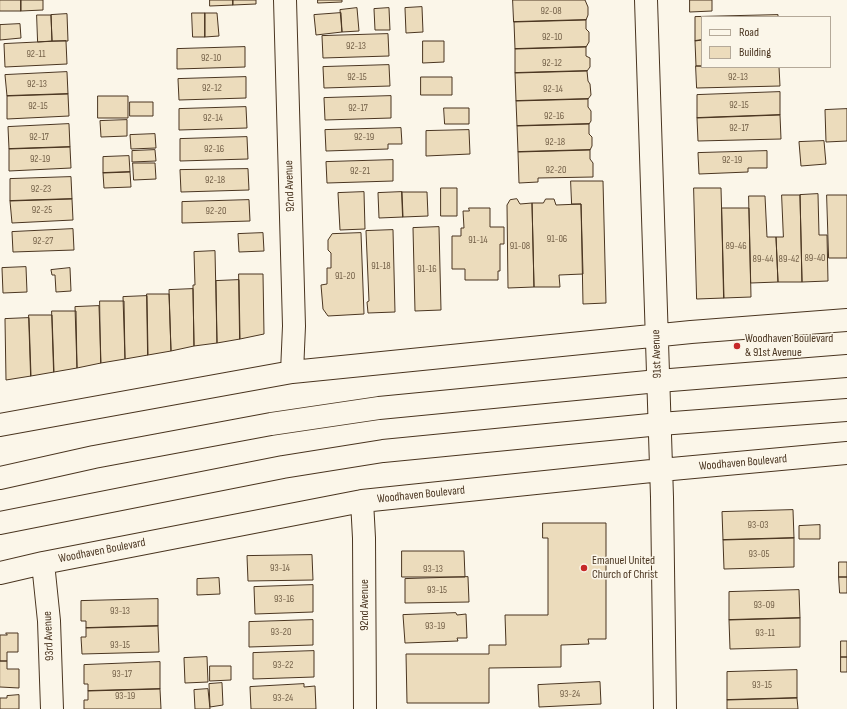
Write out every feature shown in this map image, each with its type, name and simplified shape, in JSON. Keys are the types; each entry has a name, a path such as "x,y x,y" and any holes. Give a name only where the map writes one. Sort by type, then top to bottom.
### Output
{"street":[{"name":"92nd Avenue","path":"285,0 294,326 292,372"},
{"name":"91st Avenue","path":"646,0 660,424 665,709"},
{"path":"0,425 292,372 656,336 847,320"},
{"path":"0,478 117,452 271,424 364,410 658,381 847,366"},
{"path":"0,523 283,467 352,456 660,424 847,410"},
{"name":"Woodhaven Boulevard","path":"0,573 43,563 362,501 661,470 847,453"},
{"name":"92nd Avenue","path":"362,501 364,538 365,709"},
{"name":"93rd Avenue","path":"43,563 49,621 52,709"}],"building":[{"path":"0,0 21,0 21,11 0,11"},
{"path":"21,0 43,0 43,10 21,11"},
{"path":"210,0 233,0 233,5 210,6"},
{"path":"233,0 256,0 256,4 233,5"},
{"path":"318,0 342,0 342,2 318,3"},
{"path":"513,0 585,0 588,7 588,15 586,20 514,22"},
{"path":"690,0 712,0 712,11 690,12"},
{"path":"422,7 423,32 406,33 405,8"},
{"path":"357,8 359,31 342,32 340,10"},
{"path":"389,8 390,30 375,30 374,9"},
{"path":"192,13 205,13 205,37 193,37"},
{"path":"205,13 217,13 219,36 205,37"},
{"path":"341,13 342,32 316,35 314,15"},
{"path":"67,14 68,41 52,41 51,15"},
{"path":"37,15 51,15 52,41 38,42"},
{"path":"778,15 778,16 736,16"},
{"path":"695,17 701,17 701,40 695,41"},
{"path":"586,20 586,29 589,32 589,42 586,47 515,49 514,22"},
{"path":"20,24 21,38 0,40 0,25"},
{"path":"388,34 389,56 323,58 322,36"},
{"path":"701,40 701,66 696,66 695,41"},
{"path":"66,41 67,64 5,67 4,44"},
{"path":"423,41 444,41 444,62 423,63"},
{"path":"245,47 245,67 177,69 177,49"},
{"path":"586,47 586,56 590,58 590,67 587,71 515,73 515,49"},
{"path":"389,65 390,86 324,88 323,67"},
{"path":"696,66 701,66 701,68 779,68 780,86 697,88"},
{"path":"587,71 591,95 588,99 516,101 515,73"},
{"path":"67,72 68,94 7,96 5,75"},
{"path":"246,77 246,98 179,100 178,79"},
{"path":"421,77 452,77 452,95 421,95"},
{"path":"780,92 780,115 697,118 697,95"},
{"path":"68,94 69,116 7,119 7,96"},
{"path":"98,96 128,96 128,118 98,118"},
{"path":"391,96 391,118 325,120 324,98"},
{"path":"588,99 588,107 591,111 591,121 589,124 517,126 516,101"},
{"path":"130,102 153,102 153,116 130,116"},
{"path":"246,107 247,128 179,130 179,109"},
{"path":"444,108 469,108 469,124 445,124"},
{"path":"847,109 847,141 826,142 825,110"},
{"path":"780,115 781,139 698,141 697,118"},
{"path":"127,120 127,136 101,137 100,121"},
{"path":"69,124 70,147 9,149 8,127"},
{"path":"589,124 589,134 592,137 592,146 590,150 518,152 517,126"},
{"path":"401,128 402,144 388,144 388,149 326,151 325,130"},
{"path":"469,130 470,154 426,156 426,131"},
{"path":"155,134 156,148 131,149 130,135"},
{"path":"247,137 248,159 180,161 180,139"},
{"path":"824,141 826,164 801,166 799,142"},
{"path":"70,147 71,168 9,171 9,149"},
{"path":"155,150 156,161 132,162 132,151"},
{"path":"590,150 590,159 593,163 593,177 538,178 538,182 519,183 518,152"},
{"path":"767,151 767,168 748,168 748,172 699,174 698,153"},
{"path":"129,156 130,172 103,173 103,157"},
{"path":"393,160 393,181 327,183 326,162"},
{"path":"133,163 155,163 156,179 134,180"},
{"path":"248,169 249,190 181,192 180,170"},
{"path":"130,172 131,187 104,188 103,173"},
{"path":"71,177 72,199 10,201 10,179"},
{"path":"571,181 603,181 606,303 583,304 581,204 572,204"},
{"path":"441,188 457,188 457,216 441,216"},
{"path":"694,188 721,188 724,298 697,299"},
{"path":"364,192 365,229 340,230 338,193"},
{"path":"402,192 427,192 428,216 403,217"},
{"path":"402,192 403,217 379,218 378,193"},
{"path":"818,194 819,235 827,235 828,281 802,282 800,195"},
{"path":"782,195 800,195 802,282 778,282 776,237 783,237"},
{"path":"827,195 847,195 847,258 829,258"},
{"path":"749,196 765,196 767,237 776,237 778,282 751,283"},
{"path":"72,199 73,220 12,223 10,201"},
{"path":"517,199 520,204 532,203 534,287 508,288 507,205 510,200"},
{"path":"546,199 554,199 556,205 581,204 583,274 559,275 560,287 534,287 532,203 543,203"},
{"path":"249,200 250,221 182,223 182,202"},
{"path":"469,208 490,208 490,227 504,227 504,244 500,244 500,271 498,271 498,280 465,280 465,269 452,269 452,236 461,236 461,228 464,228 463,211 469,211"},
{"path":"722,208 749,208 751,297 724,298"},
{"path":"439,227 441,310 415,311 413,228"},
{"path":"73,229 74,250 13,252 12,232"},
{"path":"393,230 395,312 368,313 367,302 369,301 366,231"},
{"path":"263,233 264,251 239,252 238,234"},
{"path":"361,233 364,314 328,316 323,309 321,285 327,284 327,268 331,268 331,253 328,250 328,240 332,234"},
{"path":"215,251 217,343 194,346 194,252"},
{"path":"26,267 27,292 3,293 2,268"},
{"path":"70,268 71,291 56,292 55,275 52,275 51,270"},
{"path":"239,274 263,274 264,334 240,339"},
{"path":"239,280 240,339 217,343 216,281"},
{"path":"193,289 194,346 171,351 169,290"},
{"path":"147,294 169,294 171,351 148,355"},
{"path":"147,296 148,355 125,359 123,297"},
{"path":"100,301 124,301 125,359 101,363"},
{"path":"99,306 101,363 77,368 75,307"},
{"path":"52,311 76,311 77,368 54,372"},
{"path":"29,315 52,315 54,372 31,376"},
{"path":"29,318 31,376 6,380 5,319"},
{"path":"793,510 794,538 723,540 722,512"},
{"path":"543,523 606,523 606,639 588,639 589,644 561,645 561,667 489,668 489,703 407,703 406,654 489,654 489,645 506,645 505,615 548,615 548,538 543,538"},
{"path":"820,525 820,539 799,539 799,526"},
{"path":"794,538 794,567 724,569 723,540"},
{"path":"402,551 464,551 465,577 402,577"},
{"path":"312,555 313,580 248,581 247,556"},
{"path":"839,562 847,562 847,577 839,577"},
{"path":"468,577 469,602 405,603 405,579"},
{"path":"839,577 847,577 847,593 840,593"},
{"path":"219,578 220,594 197,595 197,579"},
{"path":"313,585 313,612 255,614 254,587"},
{"path":"799,590 800,618 729,620 729,592"},
{"path":"158,599 158,626 86,628 86,621 81,621 81,601"},
{"path":"456,613 457,615 466,614 467,638 457,638 458,641 405,643 403,615"},
{"path":"800,618 800,647 730,649 729,620"},
{"path":"313,620 313,645 249,647 249,622"},
{"path":"158,626 159,652 82,654 81,637 86,637 86,628"},
{"path":"6,633 18,633 18,652 7,652 7,661 0,661 0,635 7,635"},
{"path":"841,641 847,641 847,657 841,657"},
{"path":"314,651 314,677 253,679 253,653"},
{"path":"207,657 208,682 185,683 184,658"},
{"path":"841,657 847,657 847,672 841,672"},
{"path":"0,661 7,661 7,669 19,669 19,688 0,687"},
{"path":"160,662 160,689 88,691 88,684 84,684 84,665"},
{"path":"210,666 231,666 231,680 210,681"},
{"path":"797,670 797,698 727,700 727,672"},
{"path":"600,682 601,704 539,707 538,685"},
{"path":"222,683 223,705 210,707 209,684"},
{"path":"304,684 304,687 315,686 316,709 251,709 250,687"},
{"path":"160,689 161,709 84,709 84,700 88,700 88,691"},
{"path":"208,689 210,709 195,709 194,690"},
{"path":"19,695 19,709 0,709 0,698"},
{"path":"797,698 798,709 727,709 727,700"}],"place":[{"name":"Woodhaven Boulevard & 91st Avenue","path":"737,346"},
{"name":"Emanuel United Church of Christ","path":"584,568"}]}
